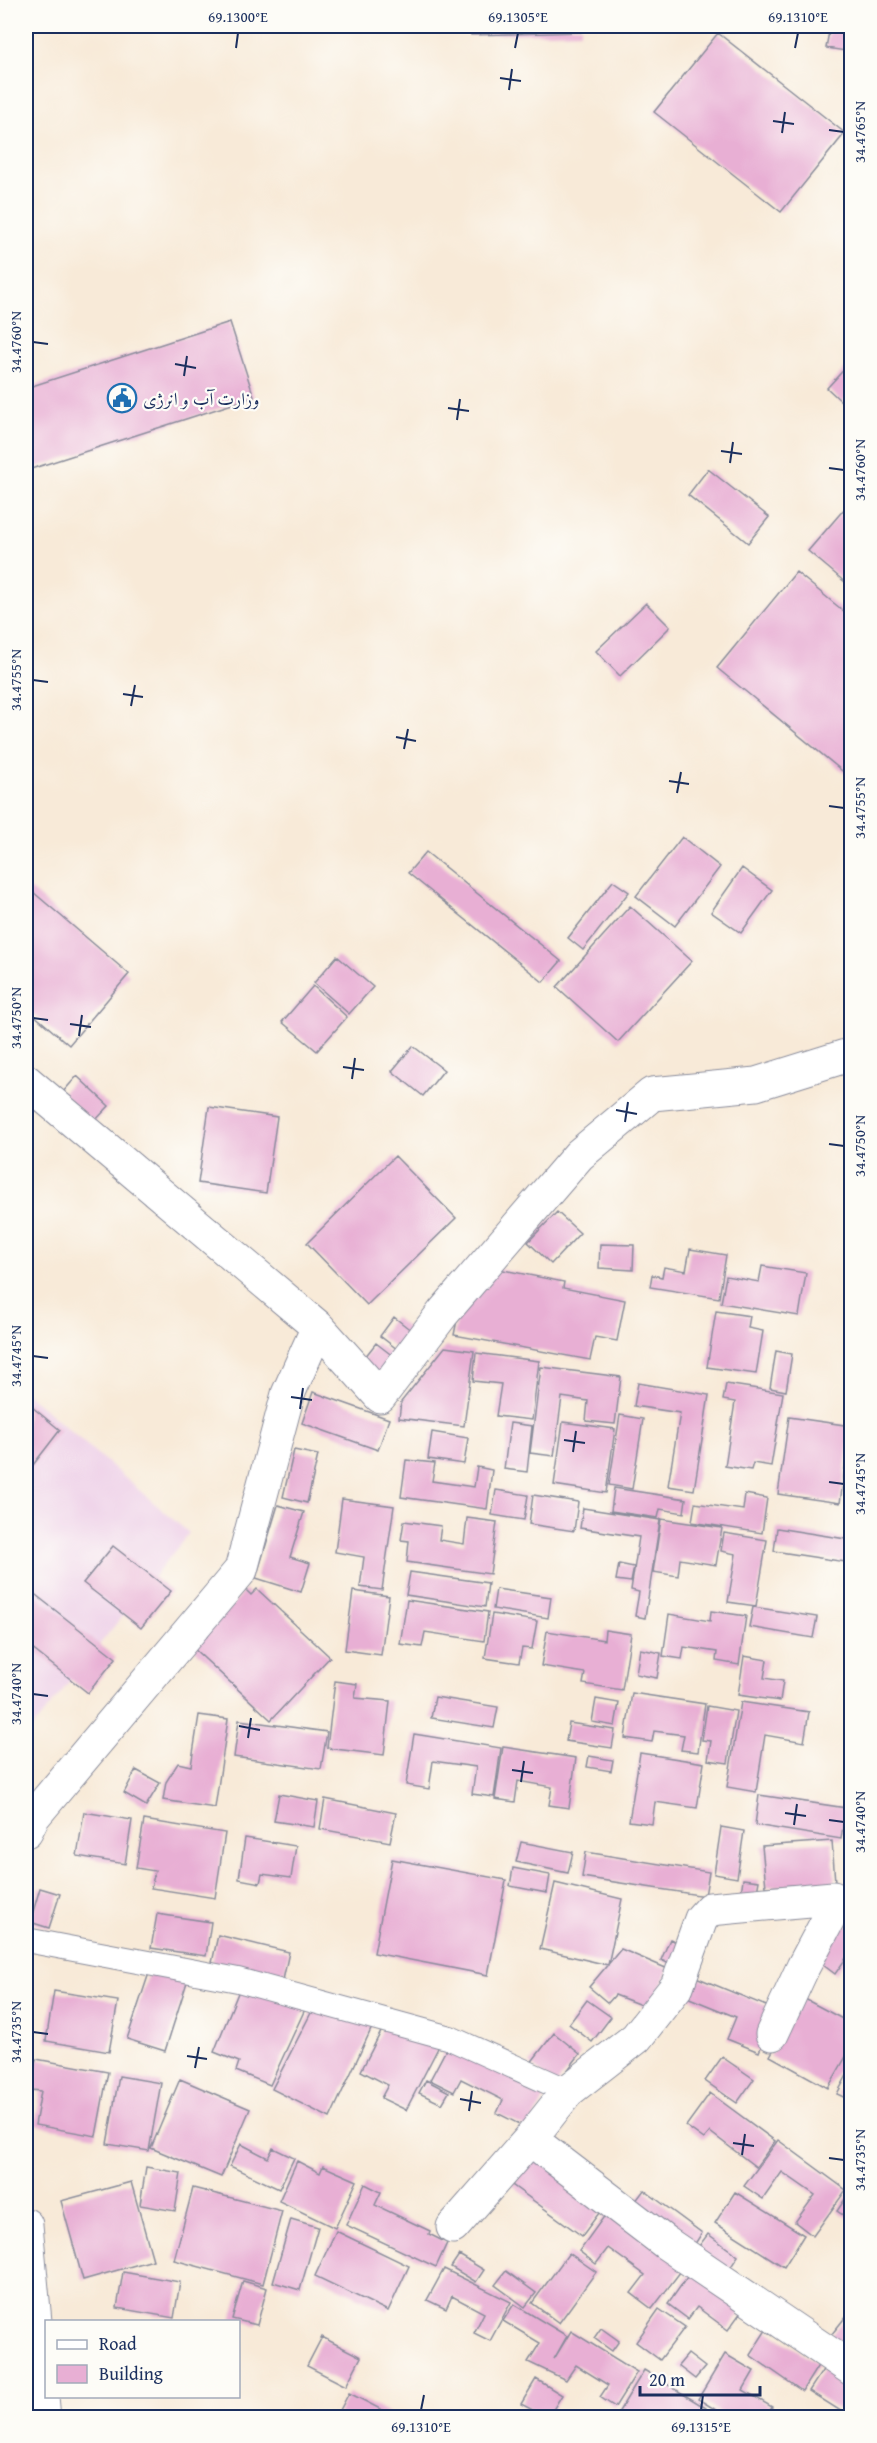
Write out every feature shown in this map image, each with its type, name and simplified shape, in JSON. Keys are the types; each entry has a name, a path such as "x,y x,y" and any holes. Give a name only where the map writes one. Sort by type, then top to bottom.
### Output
{"street":[{"path":"26,1081 318,1327 380,1396 443,1313 579,1155 652,1094 756,1084 852,1054"},
{"path":"26,1831 33,1817 241,1570 288,1394 318,1327"},
{"path":"453,2227 530,2139 568,2091 636,2038 677,1986 701,1919 710,1909 833,1898 837,1901 836,1905 803,1966 772,2034"},
{"path":"530,2139 666,2243 852,2369"},
{"path":"26,2225 44,2418"}],"lane":[{"path":"26,1940 238,1980 450,2038 568,2091"}],"shaded area":[{"path":"26,1393 189,1533 26,1736"}],"building":[{"path":"471,26 581,26 581,32 471,35"},
{"path":"830,26 852,26 852,52 826,48"},
{"path":"718,33 845,133 781,212 654,112"},
{"path":"230,322 254,397 28,470 26,388"},
{"path":"852,361 852,392 842,402 827,388"},
{"path":"708,469 769,517 748,543 688,495"},
{"path":"852,500 852,588 808,551"},
{"path":"796,572 852,618 852,779 717,668"},
{"path":"646,603 670,627 620,676 596,651"},
{"path":"682,837 720,867 675,926 636,896"},
{"path":"426,852 561,961 543,982 408,873"},
{"path":"742,868 772,890 741,933 711,912"},
{"path":"613,881 629,892 583,950 568,938"},
{"path":"26,886 129,974 69,1045 26,1008"},
{"path":"630,906 692,961 618,1042 557,987"},
{"path":"337,956 373,987 349,1014 314,983"},
{"path":"313,986 347,1017 317,1051 282,1022"},
{"path":"413,1046 444,1070 423,1096 392,1071"},
{"path":"77,1076 109,1106 93,1123 62,1093"},
{"path":"209,1107 277,1117 266,1193 198,1183"},
{"path":"395,1156 456,1218 367,1305 307,1243"},
{"path":"557,1212 580,1233 551,1264 528,1242"},
{"path":"600,1244 634,1245 633,1270 599,1268"},
{"path":"690,1249 726,1255 719,1298 650,1287 652,1275 662,1277 664,1267 686,1271"},
{"path":"762,1266 806,1273 799,1316 721,1303 726,1276 759,1282"},
{"path":"498,1269 564,1282 563,1288 625,1300 617,1341 595,1337 590,1360 454,1335 460,1305"},
{"path":"716,1311 750,1316 748,1328 763,1331 756,1374 707,1367"},
{"path":"394,1317 412,1331 397,1349 380,1336"},
{"path":"376,1343 398,1360 382,1379 361,1362"},
{"path":"445,1347 474,1351 464,1426 399,1418 401,1402"},
{"path":"776,1351 792,1354 786,1391 770,1388"},
{"path":"476,1353 539,1361 532,1420 496,1416 501,1384 473,1381"},
{"path":"541,1367 621,1377 615,1424 586,1421 588,1401 562,1397 554,1456 530,1453"},
{"path":"638,1383 709,1395 694,1490 668,1486 680,1413 634,1406"},
{"path":"726,1384 783,1393 771,1466 753,1463 751,1470 725,1466 735,1402 723,1400"},
{"path":"313,1392 389,1419 378,1450 302,1423"},
{"path":"26,1402 60,1430 26,1474"},
{"path":"620,1415 643,1419 632,1489 609,1485"},
{"path":"789,1417 851,1426 840,1503 778,1494"},
{"path":"563,1422 615,1429 606,1493 554,1485"},
{"path":"510,1423 532,1426 527,1472 504,1469"},
{"path":"432,1432 468,1438 464,1464 428,1459"},
{"path":"294,1450 318,1455 307,1503 283,1497"},
{"path":"406,1460 435,1463 432,1481 474,1487 477,1467 492,1470 487,1509 401,1497"},
{"path":"614,1488 686,1499 684,1513 660,1509 658,1518 611,1511"},
{"path":"496,1490 528,1495 524,1520 492,1515"},
{"path":"745,1494 767,1498 762,1533 692,1522 695,1503 743,1510"},
{"path":"533,1495 578,1502 574,1531 529,1524"},
{"path":"342,1499 394,1506 382,1590 360,1587 364,1557 335,1552"},
{"path":"278,1505 304,1512 290,1557 310,1563 301,1592 256,1578"},
{"path":"583,1508 660,1520 645,1618 635,1616 639,1592 631,1590 639,1537 580,1528"},
{"path":"467,1518 497,1522 490,1574 407,1562 409,1541 401,1540 404,1521 441,1526 439,1540 464,1544"},
{"path":"661,1519 722,1528 716,1565 680,1559 678,1576 653,1572"},
{"path":"777,1528 852,1540 852,1563 774,1551"},
{"path":"724,1533 767,1540 756,1606 728,1602 736,1554 721,1551"},
{"path":"113,1546 171,1591 141,1628 83,1583"},
{"path":"619,1564 634,1567 631,1582 616,1580"},
{"path":"410,1572 488,1583 485,1607 406,1595"},
{"path":"27,1588 116,1658 88,1693 26,1644"},
{"path":"257,1589 330,1657 271,1720 192,1647 246,1590 251,1595"},
{"path":"496,1589 551,1597 548,1618 493,1609"},
{"path":"353,1591 389,1596 381,1655 345,1650"},
{"path":"407,1600 488,1612 484,1641 425,1632 422,1647 400,1644"},
{"path":"753,1607 817,1617 813,1638 749,1627"},
{"path":"711,1611 746,1616 739,1665 716,1661 717,1652 684,1647 682,1659 663,1656 669,1614 710,1621"},
{"path":"492,1614 537,1621 532,1649 522,1648 519,1663 485,1658"},
{"path":"605,1630 631,1634 622,1690 583,1684 585,1673 541,1666 547,1631 604,1640"},
{"path":"640,1649 661,1653 657,1678 636,1674"},
{"path":"744,1656 767,1660 764,1678 783,1681 780,1701 738,1695"},
{"path":"335,1681 357,1684 355,1698 390,1701 384,1755 327,1748"},
{"path":"632,1693 705,1704 698,1752 681,1750 684,1735 654,1731 652,1742 625,1738"},
{"path":"435,1697 498,1707 494,1728 431,1718"},
{"path":"596,1699 619,1703 615,1726 592,1722"},
{"path":"741,1702 809,1712 804,1742 765,1735 756,1792 727,1787"},
{"path":"707,1706 736,1711 728,1763 708,1760 711,1741 702,1740"},
{"path":"199,1715 228,1719 215,1808 163,1800 166,1782 178,1763 191,1766"},
{"path":"239,1720 327,1732 321,1769 234,1757"},
{"path":"569,1723 615,1730 612,1748 566,1741"},
{"path":"414,1734 501,1748 494,1797 472,1794 476,1767 433,1761 429,1789 406,1785"},
{"path":"503,1747 576,1758 569,1808 549,1805 552,1787 518,1781 515,1802 495,1799"},
{"path":"640,1753 704,1763 697,1808 655,1802 652,1824 629,1821"},
{"path":"589,1756 613,1760 611,1771 587,1767"},
{"path":"136,1770 160,1783 146,1806 124,1793"},
{"path":"279,1794 318,1801 314,1827 274,1821"},
{"path":"759,1795 846,1808 841,1839 755,1825"},
{"path":"325,1799 396,1813 390,1842 320,1829"},
{"path":"84,1812 132,1820 125,1864 77,1856"},
{"path":"144,1820 225,1833 215,1898 151,1888 155,1871 136,1868"},
{"path":"721,1827 744,1831 737,1878 714,1874"},
{"path":"245,1838 296,1846 291,1878 262,1874 260,1883 239,1879"},
{"path":"832,1841 835,1882 766,1887 762,1846"},
{"path":"521,1842 573,1852 568,1873 516,1862"},
{"path":"586,1852 709,1872 705,1896 582,1877"},
{"path":"392,1859 506,1880 488,1975 374,1953"},
{"path":"513,1868 550,1875 547,1893 510,1886"},
{"path":"743,1879 759,1881 755,1903 740,1900"},
{"path":"555,1883 622,1899 608,1965 540,1949"},
{"path":"40,1888 60,1894 49,1928 30,1922"},
{"path":"157,1914 211,1922 206,1956 151,1948"},
{"path":"839,1921 852,1929 852,1956 849,1954 835,1974 814,1958"},
{"path":"218,1935 289,1952 283,1980 212,1963"},
{"path":"670,1939 681,1944 672,1965 661,1960"},
{"path":"621,1949 668,1969 651,2009 615,1995 608,2003 589,1987"},
{"path":"151,1967 188,1979 165,2051 127,2039"},
{"path":"691,1975 776,2010 759,2052 727,2039 736,2017 682,1995"},
{"path":"240,1988 306,2007 270,2085 236,2071 239,2062 214,2052"},
{"path":"54,1991 118,2001 109,2052 46,2041"},
{"path":"803,1998 852,2024 852,2046 828,2088 770,2056"},
{"path":"587,2000 611,2017 592,2042 569,2024"},
{"path":"313,2009 374,2023 330,2118 272,2089"},
{"path":"384,2026 439,2046 406,2110 381,2098 388,2085 361,2071"},
{"path":"554,2033 580,2054 556,2085 530,2064"},
{"path":"451,2040 549,2089 529,2129 497,2113 503,2100 461,2079 454,2092 430,2080"},
{"path":"722,2057 754,2079 737,2103 705,2081"},
{"path":"36,2059 108,2072 96,2136 35,2125 41,2091 31,2090"},
{"path":"852,2066 852,2101 837,2094"},
{"path":"119,2076 161,2083 149,2151 107,2144"},
{"path":"180,2079 250,2109 221,2177 151,2148"},
{"path":"426,2080 449,2092 442,2104 419,2093"},
{"path":"710,2093 775,2141 756,2167 710,2132 704,2139 686,2126"},
{"path":"778,2140 846,2190 813,2236 795,2222 815,2195 782,2172 763,2199 744,2186"},
{"path":"241,2144 268,2158 273,2148 294,2158 279,2189 230,2166"},
{"path":"536,2153 605,2205 582,2236 512,2185"},
{"path":"297,2161 320,2173 323,2166 357,2181 335,2228 279,2201"},
{"path":"146,2167 181,2173 175,2211 140,2205"},
{"path":"131,2182 153,2260 83,2280 61,2201"},
{"path":"365,2184 381,2192 375,2205 430,2231 429,2234 447,2243 436,2267 346,2225"},
{"path":"193,2188 282,2211 263,2284 174,2260"},
{"path":"852,2189 852,2221 837,2211"},
{"path":"644,2190 702,2233 691,2250 632,2206"},
{"path":"735,2192 804,2235 784,2267 715,2223"},
{"path":"608,2211 684,2267 652,2309 631,2293 645,2275 608,2248 596,2264 579,2251"},
{"path":"291,2219 318,2227 300,2290 273,2282"},
{"path":"336,2231 409,2266 388,2311 315,2276"},
{"path":"708,2234 738,2256 727,2273 696,2250"},
{"path":"569,2253 596,2272 559,2323 532,2303"},
{"path":"459,2255 484,2270 476,2282 451,2267"},
{"path":"444,2269 511,2302 490,2341 474,2333 484,2313 452,2296 446,2309 427,2300"},
{"path":"692,2270 744,2308 728,2330 697,2307 688,2319 668,2304"},
{"path":"506,2271 536,2293 525,2307 495,2285"},
{"path":"123,2272 180,2282 174,2318 117,2308"},
{"path":"243,2281 267,2288 257,2325 232,2319"},
{"path":"514,2304 567,2336 554,2359 571,2331 637,2372 615,2407 600,2397 608,2385 576,2365 566,2380 528,2362 540,2343 503,2321"},
{"path":"659,2309 685,2327 660,2360 636,2342"},
{"path":"852,2309 852,2352 823,2345"},
{"path":"601,2328 619,2341 612,2351 594,2338"},
{"path":"766,2330 819,2364 802,2391 750,2355"},
{"path":"322,2337 361,2357 346,2386 307,2366"},
{"path":"688,2354 705,2367 695,2379 678,2366"},
{"path":"725,2354 754,2371 743,2390 772,2407 766,2418 729,2418 698,2399"},
{"path":"826,2365 852,2381 852,2418 842,2418 844,2413 809,2391"},
{"path":"644,2370 706,2408 700,2418 615,2418"},
{"path":"536,2379 562,2395 548,2418 521,2404"},
{"path":"349,2393 392,2415 391,2418 345,2418 338,2414"},
{"path":"517,2409 532,2418 512,2418"},
{"path":"712,2411 724,2418 709,2418"}],"place":[{"name":"وزارت آب و انرژی","path":"122,398"}]}
